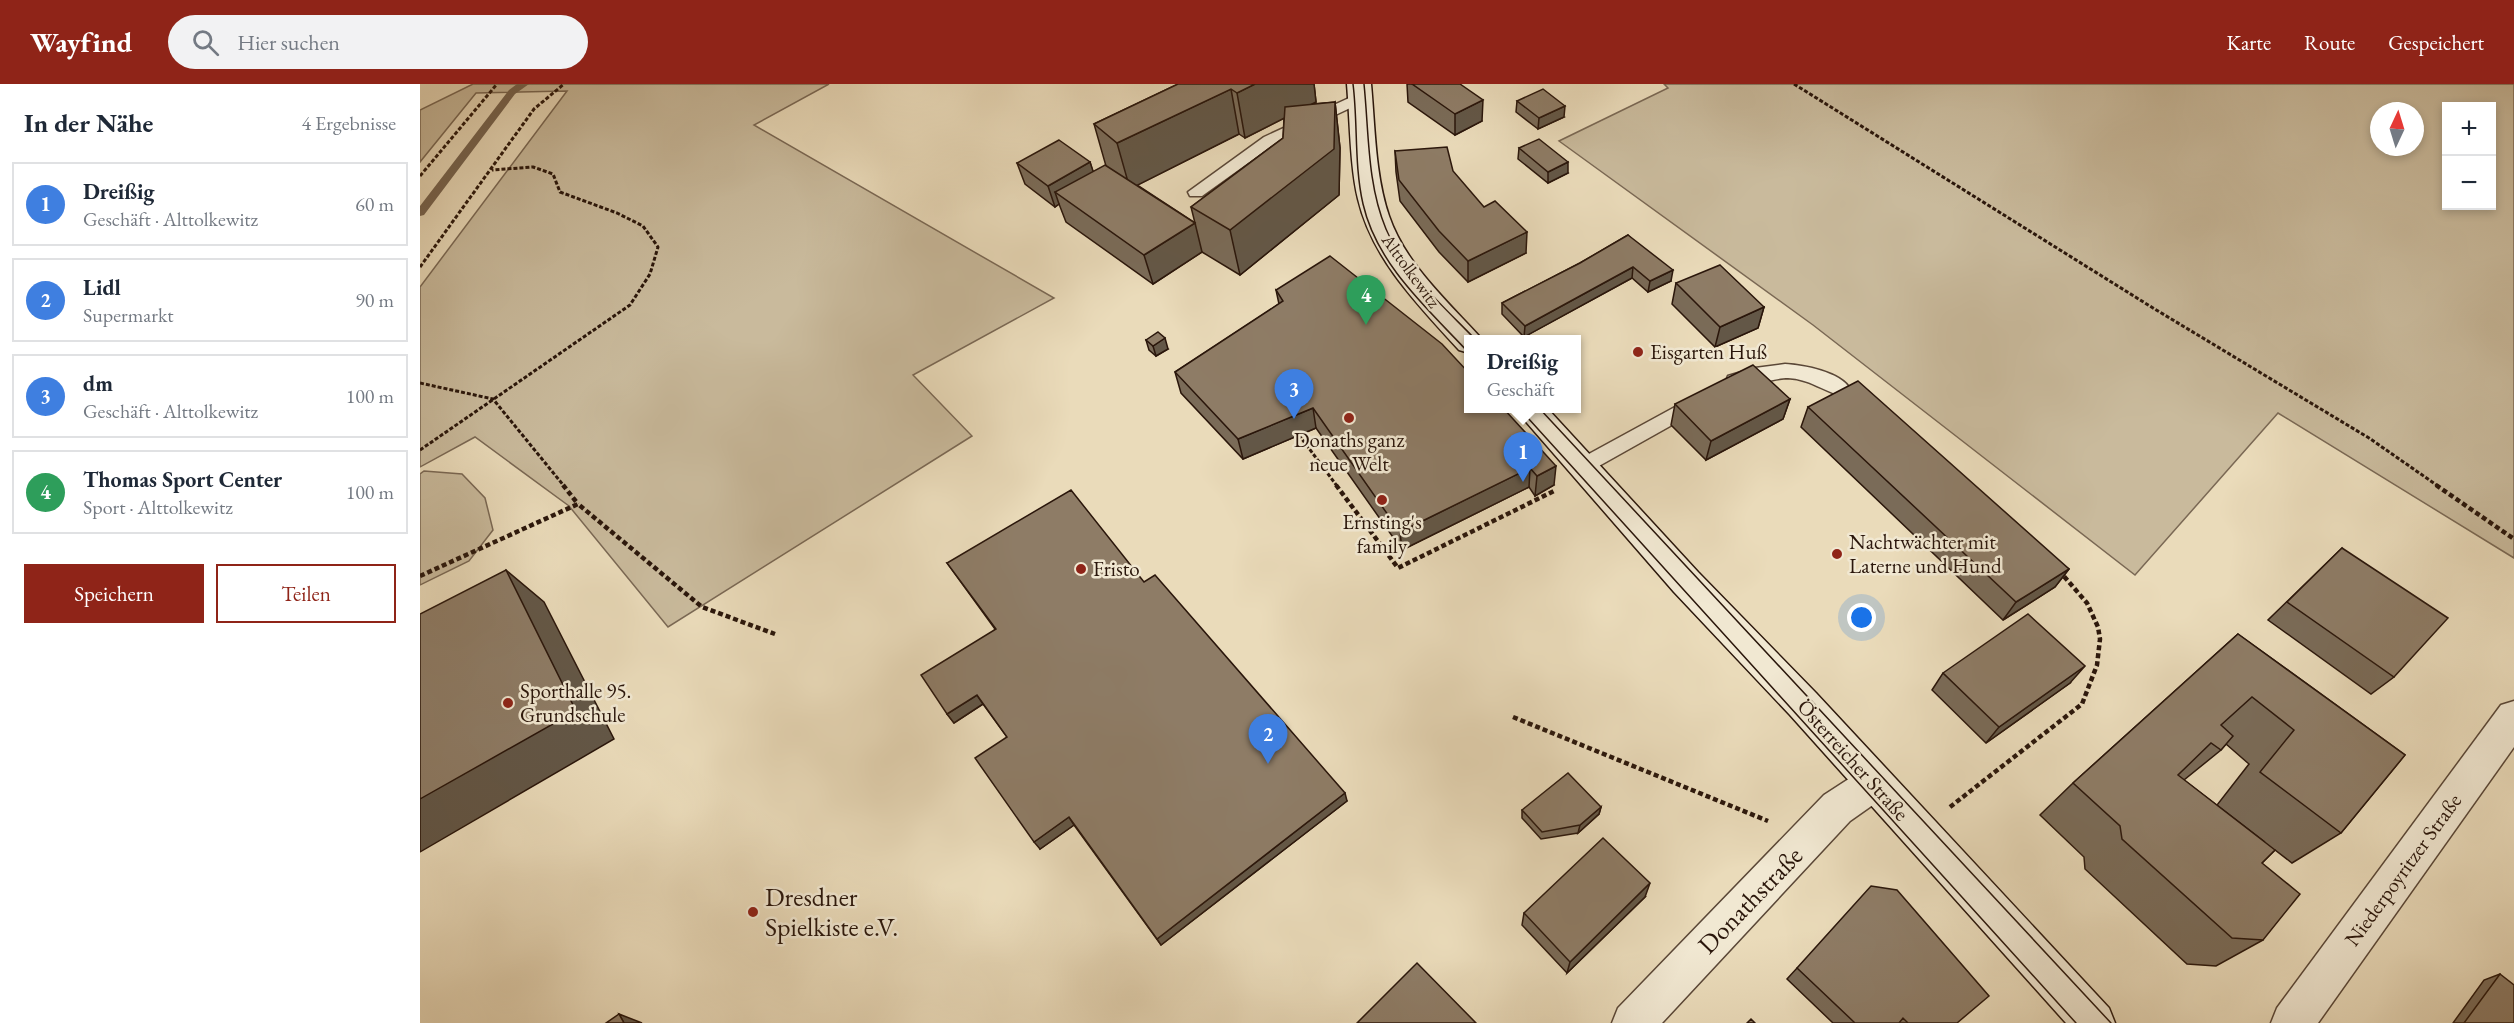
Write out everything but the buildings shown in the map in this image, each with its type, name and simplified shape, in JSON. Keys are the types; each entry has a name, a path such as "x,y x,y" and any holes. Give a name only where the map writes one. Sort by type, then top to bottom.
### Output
{"main road":[{"name":"Alttolkewitz","path":"1359,91 1373,212 1391,250 1419,289 1464,338"},
{"path":"1534,413 1594,480"},
{"name":"Österreicher Straße","path":"1594,480 1686,582 1803,704 2094,1023"},
{"name":"Niederpoyritzer Straße","path":"2292,1023 2514,717"},
{"name":"Donathstraße","path":"1633,1023 1837,808 1874,783"}],"lane":[{"path":"1196,192 1270,140 1359,91"},
{"path":"1594,480 1736,381 1761,372 1788,372 1815,375 1841,389"}],"path":[{"path":"420,176 497,84"},
{"path":"420,267 534,109 564,84"},
{"path":"1794,84 2153,308 2369,438 2514,539"},
{"path":"420,450 630,305 650,274 657,248 643,226 617,213 560,192 553,174 533,167 492,170"},
{"path":"420,383 493,399 578,504 702,607 775,634"},
{"path":"1299,435 1398,568 1594,480"},
{"path":"420,576 578,504"},
{"path":"1918,831 2082,704 2088,683 2098,664 2101,645 2098,623 2089,607 2061,573"},
{"path":"1513,717 1809,838"}],"shaded area":[{"path":"473,84 829,84 754,125 1054,298 913,375 972,436 668,627 569,506 475,437 420,467 420,287 567,91 476,93 420,162 420,110"},
{"path":"1664,84 2514,84 2514,558 2278,413 2135,575 1813,325 1559,141 1668,88"},
{"path":"424,471 462,474 485,498 493,530 469,561 420,585 420,474"}],"waterway":[{"path":"420,213 512,92 524,84"}],"tram line":[{"path":"1353,84 1358,174 1363,204 1370,226 1380,247 1406,285 1464,348"},
{"path":"1364,84 1372,176 1386,229 1403,260 1414,274 1471,335"},
{"path":"1524,413 2076,1023"},
{"path":"1544,413 2111,1023"}],"place":[{"name":"Thomas Sport Center","path":"1366,325"},
{"name":"Eisgarten Huß","path":"1638,352"},
{"name":"Donaths ganz neue Welt","path":"1349,418"},
{"name":"dm","path":"1294,419"},
{"name":"Dreißig","path":"1523,482"},
{"name":"Ernsting's family","path":"1382,500"},
{"name":"Nachtwächter mit Laterne und Hund","path":"1837,554"},
{"name":"Fristo","path":"1081,569"},
{"name":"Sporthalle 95. Grundschule","path":"508,703"},
{"name":"Lidl","path":"1268,764"},
{"name":"Dresdner Spielkiste e.V.","path":"753,912"}]}
